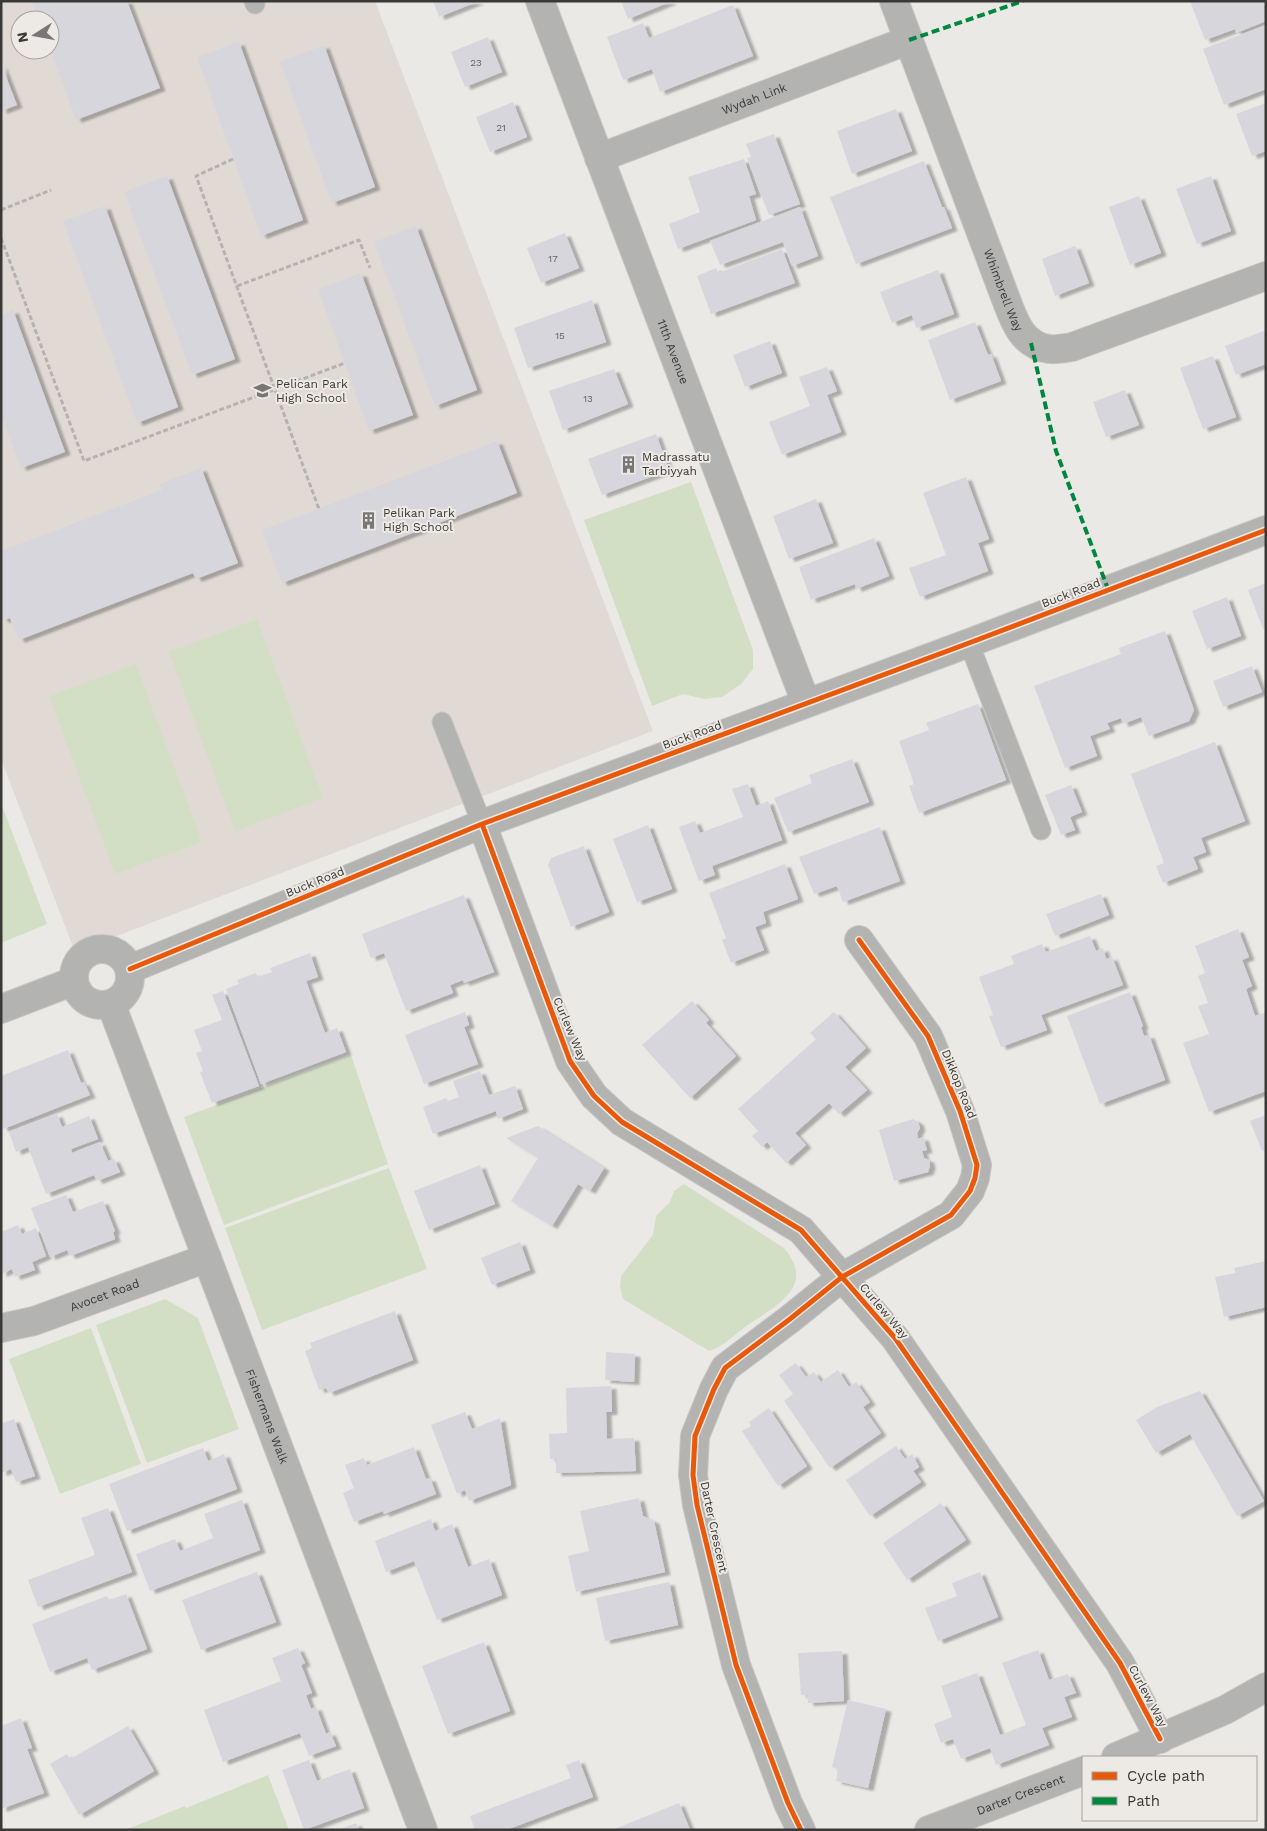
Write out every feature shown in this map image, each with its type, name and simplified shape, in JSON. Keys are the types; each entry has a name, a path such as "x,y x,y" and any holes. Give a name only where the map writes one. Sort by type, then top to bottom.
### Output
{"street":[{"name":"11th Avenue","path":"540,1 806,703"},
{"name":"Whimbrell Way","path":"894,1 1018,330 1031,343 1049,349 1072,347 1266,276"},
{"name":"Wydah Link","path":"599,158 909,40"},
{"name":"Buck Road","path":"130,969 482,824 970,643 1266,530"},
{"name":"Curlew Way","path":"482,824 570,1061 594,1096 622,1122 801,1230 896,1338 1114,1654 1160,1739 1225,1710 1266,1687"},
{"name":"Dikkop Road","path":"842,1277 951,1215 970,1191 977,1165 960,1111 928,1036 859,940"},
{"path":"101,948 119,954 126,961 130,969 131,978 129,986 119,1000 111,1004 101,1006 92,1004 77,991 74,981 77,963 84,955 92,950 101,948"},
{"path":"1,1009 74,981"},
{"name":"Fishermans Walk","path":"111,1004 423,1830"},
{"name":"Avocet Road","path":"1,1328 34,1321 208,1258"},
{"name":"Darter Crescent","path":"801,1830 788,1803 736,1665 697,1505 693,1475 695,1436 714,1389 725,1368 842,1277"},
{"path":"1118,1756 1160,1739"},
{"name":"Darter Crescent","path":"929,1830 1082,1771"}],"lane":[{"path":"970,643 1041,830"},
{"path":"442,722 482,824"}],"path":[{"path":"233,159 196,176 319,509"},
{"path":"1,210 51,190"},
{"path":"1,238 84,461 276,391 345,363"},
{"path":"237,286 359,240 370,268"}],"shaded area":[{"name":"Pelican Park High School","path":"1,1 375,1 653,731 75,952 1,759"}],"green space":[{"path":"691,482 753,650 753,669 741,684 722,697 704,699 683,694 652,706 584,520"},
{"path":"257,619 323,798 235,831 169,652"},
{"path":"136,664 202,842 115,874 49,696"},
{"path":"1,803 47,924 1,943"},
{"path":"351,1055 388,1164 224,1225 184,1117"},
{"path":"389,1168 427,1269 262,1330 225,1228"},
{"path":"684,1184 784,1248 793,1262 796,1274 794,1285 779,1304 724,1344 709,1351 623,1299 620,1287 621,1276 653,1235 656,1216 670,1202 674,1191"},
{"path":"165,1299 198,1318 239,1429 147,1463 96,1325"},
{"path":"91,1328 141,1464 60,1494 9,1359"},
{"path":"268,1775 289,1830 125,1830 185,1806 186,1808"}],"building":[{"path":"31,1 127,1 160,88 76,120 54,60 60,60 60,10 35,10"},
{"path":"433,1 479,1 439,17"},
{"path":"621,1 672,1 628,19"},
{"path":"1190,1 1266,1 1266,21 1236,33 1235,29 1205,40"},
{"path":"733,5 753,56 660,92 652,69 623,80 607,37 643,23 649,38"},
{"path":"1266,25 1266,89 1224,105 1203,49"},
{"path":"488,37 502,72 465,87 451,52"},
{"path":"239,42 303,220 261,236 197,57"},
{"path":"324,45 375,187 332,203 280,62"},
{"path":"1,64 17,105 1,111"},
{"path":"513,102 527,137 490,152 476,117"},
{"path":"1266,103 1266,151 1252,156 1236,114"},
{"path":"896,109 912,151 852,174 837,131"},
{"path":"774,134 800,204 769,215 747,158 751,157 746,144"},
{"path":"744,159 756,194 749,196 756,220 678,249 669,224 700,212 688,177"},
{"path":"924,161 952,228 856,264 830,197"},
{"path":"167,176 235,359 192,375 124,192"},
{"path":"1211,176 1231,231 1197,244 1176,189"},
{"path":"1139,196 1161,253 1130,265 1109,207"},
{"path":"105,206 178,407 137,423 63,221"},
{"path":"800,207 818,256 792,266 783,242 720,265 710,241"},
{"path":"416,226 477,390 435,406 374,242"},
{"path":"565,233 579,268 541,283 527,248"},
{"path":"1075,246 1089,283 1055,296 1042,259"},
{"path":"782,249 795,283 711,314 697,276 716,268 718,273"},
{"path":"938,270 954,314 916,328 912,315 892,323 880,292"},
{"path":"361,273 413,415 369,431 318,289"},
{"path":"592,300 606,342 528,368 514,328"},
{"path":"13,310 65,452 21,468 1,414 1,315"},
{"path":"975,322 988,355 991,354 1001,381 950,400 928,340"},
{"path":"1266,330 1266,364 1236,375 1225,346"},
{"path":"770,341 782,373 745,387 733,355"},
{"path":"1213,356 1236,417 1203,429 1180,368"},
{"path":"827,367 837,391 827,395 841,432 782,455 769,422 810,406 799,377"},
{"path":"614,369 628,404 563,430 549,391"},
{"path":"1125,390 1139,425 1106,437 1093,402"},
{"name":"Madrassatu Tarbiyyah","path":"656,434 669,470 602,495 588,459"},
{"name":"Pelikan Park High School","path":"497,441 517,493 282,583 262,530"},
{"path":"201,468 238,563 196,579 193,573 19,640 10,618 3,620 1,615 1,551 162,490 159,484"},
{"path":"966,477 989,539 978,543 988,571 920,597 909,568 946,555 923,493"},
{"path":"816,499 833,543 789,559 773,516"},
{"path":"874,538 889,576 856,589 855,584 811,600 799,567"},
{"path":"1266,583 1266,628 1263,629 1248,590"},
{"path":"1227,597 1241,636 1207,649 1192,611"},
{"path":"1165,631 1194,710 1189,721 1149,736 1141,717 1123,724 1121,718 1107,723 1110,729 1090,736 1097,756 1065,768 1034,686 1121,654 1119,648"},
{"path":"1252,666 1262,692 1223,707 1213,681"},
{"path":"978,704 1006,780 919,813 909,786 914,784 899,741 929,730 926,723"},
{"path":"1215,742 1245,821 1201,838 1206,852 1193,857 1198,869 1163,883 1156,866 1164,863 1131,774"},
{"path":"852,759 869,802 788,832 774,798 812,783 809,775"},
{"path":"748,784 756,806 768,801 782,840 712,866 715,875 699,881 679,827 695,821 700,833 743,817 732,789"},
{"path":"1071,785 1082,812 1070,817 1075,830 1061,835 1045,795"},
{"path":"648,825 672,889 637,902 613,839"},
{"path":"880,827 900,881 843,902 837,886 814,894 799,857"},
{"path":"584,846 609,912 571,927 548,865 551,858"},
{"path":"785,864 798,899 763,912 766,923 755,927 764,950 731,963 722,940 726,938 709,893"},
{"path":"1101,894 1109,915 1055,936 1046,914"},
{"path":"464,895 494,972 464,983 463,980 450,985 453,993 406,1011 384,953 371,958 362,934"},
{"path":"1238,929 1249,957 1242,960 1252,986 1246,989 1255,1016 1266,1012 1266,1091 1209,1112 1183,1043 1209,1034 1198,1006 1208,1003 1198,976 1205,973 1195,946"},
{"path":"1090,936 1096,951 1103,948 1106,959 1112,957 1123,985 1041,1015 1047,1030 1001,1047 989,1016 993,1015 979,977 1014,964 1011,956 1042,944 1046,952"},
{"path":"310,953 318,977 306,981 325,1033 337,1028 346,1052 261,1084 226,989 239,984 237,980 256,973 258,977 272,972 270,968"},
{"path":"223,991 259,1086 212,1103 200,1072 203,1071 196,1053 202,1051 194,1030 222,1020 212,995"},
{"path":"1130,992 1143,1026 1141,1027 1144,1036 1149,1035 1165,1080 1100,1104 1067,1016"},
{"path":"692,1001 709,1020 706,1023 736,1056 690,1098 642,1045"},
{"path":"465,1012 469,1025 464,1027 478,1064 424,1084 405,1035"},
{"path":"834,1012 866,1048 845,1067 867,1090 839,1114 829,1103 795,1133 806,1145 786,1163 767,1142 762,1147 752,1136 758,1131 738,1109 816,1039 810,1033"},
{"path":"68,1050 81,1083 84,1082 90,1095 3,1129 1,1124 1,1076"},
{"path":"480,1071 489,1095 515,1086 523,1109 498,1119 496,1111 433,1134 423,1107 446,1098 448,1101 459,1097 453,1081"},
{"path":"57,1114 62,1127 89,1116 98,1139 71,1149 72,1153 100,1142 108,1161 114,1159 120,1172 97,1181 94,1175 46,1194 28,1147 16,1152 9,1132"},
{"path":"1266,1115 1266,1150 1262,1151 1250,1121"},
{"path":"913,1119 918,1122 920,1128 917,1133 918,1139 923,1137 927,1150 922,1151 924,1158 929,1160 930,1166 928,1172 894,1181 879,1130"},
{"path":"538,1126 604,1168 590,1191 578,1184 552,1226 511,1201 538,1158 506,1138"},
{"path":"480,1165 495,1204 429,1230 414,1191"},
{"path":"66,1195 73,1212 103,1201 115,1231 113,1232 115,1239 70,1256 67,1250 50,1257 31,1208"},
{"path":"18,1225 22,1234 36,1228 46,1256 32,1262 35,1270 15,1277 12,1269 1,1274 1,1232"},
{"path":"520,1242 530,1270 492,1285 481,1258"},
{"path":"1266,1261 1266,1307 1224,1317 1215,1277 1236,1273 1234,1268"},
{"path":"395,1311 413,1360 329,1393 326,1388 319,1390 305,1351 312,1348 310,1343"},
{"path":"606,1352 635,1354 634,1382 605,1380"},
{"path":"796,1363 806,1377 814,1372 821,1382 838,1370 849,1387 856,1382 870,1402 863,1407 881,1433 830,1468 784,1401 793,1394 779,1375"},
{"path":"611,1386 612,1412 606,1412 607,1439 634,1438 636,1471 556,1473 556,1459 550,1459 549,1434 567,1433 566,1388"},
{"path":"1200,1391 1264,1501 1237,1516 1190,1434 1156,1453 1136,1420 1157,1407"},
{"path":"769,1408 807,1466 778,1486 742,1431 751,1426 749,1422"},
{"path":"465,1412 472,1429 500,1418 511,1485 469,1501 465,1490 457,1494 431,1425"},
{"path":"1,1419 3,1423 14,1419 35,1476 16,1482 11,1469 1,1473"},
{"path":"896,1446 905,1459 912,1454 919,1467 913,1471 921,1482 870,1516 846,1480"},
{"path":"414,1447 426,1479 430,1478 436,1494 384,1514 383,1511 354,1522 343,1493 354,1488 345,1465 364,1458 367,1465"},
{"path":"203,1448 208,1461 224,1454 237,1489 127,1531 109,1484"},
{"path":"639,1498 643,1516 654,1521 665,1572 576,1592 568,1556 589,1551 580,1511"},
{"path":"242,1500 260,1550 150,1591 136,1554 175,1539 180,1551 213,1538 204,1514"},
{"path":"941,1503 966,1540 907,1580 883,1543"},
{"path":"108,1508 132,1572 38,1607 28,1580 95,1555 81,1518"},
{"path":"431,1519 435,1531 452,1524 468,1567 489,1559 502,1595 437,1620 414,1561 386,1572 375,1541"},
{"path":"257,1572 276,1622 201,1650 182,1600"},
{"path":"980,1572 998,1617 938,1641 925,1608 957,1596 952,1583"},
{"path":"669,1582 678,1625 605,1641 596,1598"},
{"path":"126,1594 147,1649 92,1670 87,1658 50,1672 32,1624 107,1596 109,1600"},
{"path":"484,1642 510,1711 448,1734 422,1666"},
{"path":"298,1648 305,1663 301,1665 312,1693 306,1695 311,1709 316,1707 326,1734 330,1732 336,1746 309,1756 300,1733 223,1762 204,1710 281,1681 272,1658"},
{"path":"1038,1650 1049,1680 1068,1674 1076,1693 1064,1697 1072,1717 1042,1728 1049,1745 996,1765 990,1748 961,1759 953,1739 941,1743 934,1724 952,1717 941,1686 977,1673 1000,1735 1026,1725 1002,1663"},
{"path":"842,1651 844,1701 808,1703 807,1695 801,1695 798,1653"},
{"path":"848,1700 886,1709 868,1788 836,1781 838,1769 832,1767"},
{"path":"21,1718 32,1748 27,1749 44,1793 1,1809 1,1726"},
{"path":"128,1726 154,1771 79,1815 50,1764 67,1754 70,1759"},
{"path":"309,1760 317,1781 350,1769 364,1808 304,1830 282,1770"},
{"path":"579,1760 593,1797 506,1830 475,1830 470,1816 571,1778 566,1765"},
{"path":"679,1803 690,1830 612,1830"},
{"path":"356,1823 359,1830 338,1830"}],"marked path":[{"path":"909,40 1023,1"},
{"path":"1031,343 1056,451 1108,589"}],"cycle path":[{"path":"130,969 482,824 969,643 1266,530"},
{"path":"482,824 570,1061 594,1096 622,1122 801,1230 895,1338 1120,1663 1160,1739"},
{"path":"801,1830 788,1803 736,1665 697,1505 693,1475 695,1436 714,1389 725,1368 842,1277 951,1215 970,1191 977,1165 960,1111 928,1036 859,940"}],"place":[{"name":"Pelican Park High School","path":"262,391"},
{"name":"Madrassatu Tarbiyyah","path":"628,464"},
{"name":"Pelikan Park High School","path":"369,520"}]}
